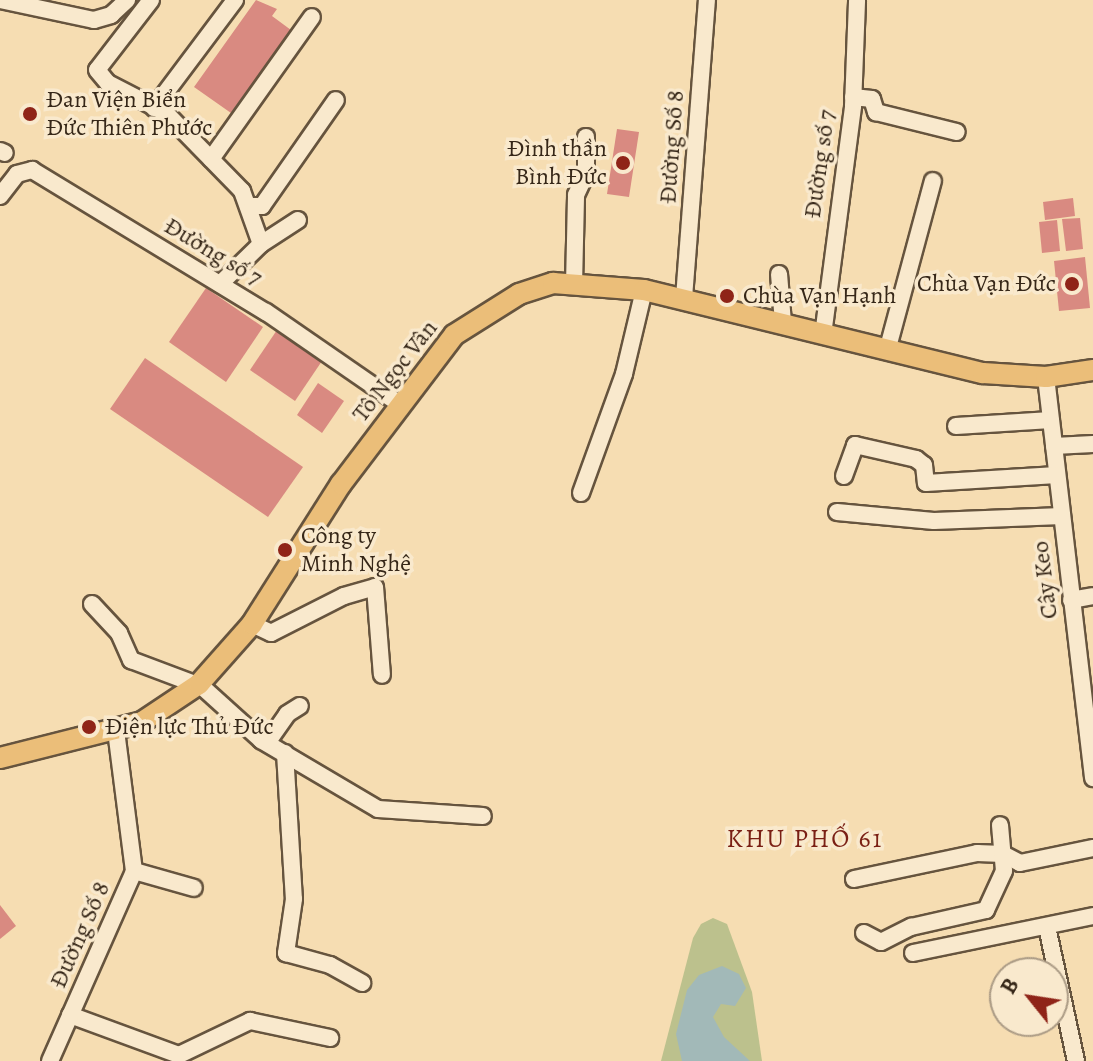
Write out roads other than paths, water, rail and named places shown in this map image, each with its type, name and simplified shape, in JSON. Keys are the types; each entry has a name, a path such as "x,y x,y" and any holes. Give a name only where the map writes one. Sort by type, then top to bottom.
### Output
{"main road":[{"name":"Tô Ngọc Vân","path":"0,758 142,722 198,685 252,624 341,484 466,325 519,294 553,283 644,290 983,373 1046,377 1093,370"}],"street":[{"path":"0,0 94,20 111,15 127,0"},
{"path":"151,0 97,70 108,83 166,113 211,159 252,206 261,244"},
{"path":"154,108 235,0"},
{"name":"Đường Số 8","path":"684,298 707,0"},
{"name":"Đường số 7","path":"823,335 853,97 857,0"},
{"path":"211,159 312,17"},
{"path":"853,97 872,99 876,112 957,132"},
{"path":"252,206 262,206 336,100"},
{"path":"574,285 576,195 586,174 586,137"},
{"name":"Đường số 7","path":"0,196 17,174 32,170 220,284 401,405"},
{"path":"887,351 933,181"},
{"path":"220,284 261,244 298,220"},
{"path":"779,274 783,323"},
{"path":"581,493 624,374 644,290"},
{"name":"Cây Keo","path":"1046,377 1093,778"},
{"path":"956,426 1051,420"},
{"path":"1054,446 1093,444"},
{"path":"844,476 855,445 916,459 924,465 926,483 1057,475"},
{"path":"837,512 934,521 1062,516"},
{"path":"252,624 271,633 344,596 375,587 382,675"},
{"path":"1071,600 1093,596"},
{"path":"92,604 119,633 131,660 198,685 267,743 378,809 483,816"},
{"path":"267,743 287,714 300,706"},
{"name":"Đường Số 8","path":"50,1061 134,871 116,730"},
{"path":"285,753 294,899 286,953 330,965 362,983"},
{"path":"864,933 881,942 911,927 986,910 1000,888 1003,854 1000,825"},
{"path":"854,879 977,853 1003,854 1020,863 1093,848"},
{"path":"134,871 194,888"},
{"path":"913,953 1093,916"},
{"path":"1047,927 1076,1061"},
{"path":"70,1015 180,1058 250,1021 330,1038"}],"water":[{"path":"722,966 739,974 746,988 735,1006 721,1004 713,1017 724,1037 750,1061 682,1061 676,1034 687,990 699,975"}],"place":[{"name":"Đan Viện Biển Đức Thiên Phước","path":"30,114"},
{"name":"Đình thần Bình Đức","path":"623,163"},
{"name":"Chùa Vạn Đức","path":"1072,284"},
{"name":"Chùa Vạn Hạnh","path":"727,296"},
{"name":"Công ty Minh Nghệ","path":"285,550"},
{"name":"Điện lực Thủ Đức","path":"89,727"}],"district":[{"name":"KHU PHỐ 61","path":"805,839"}]}
